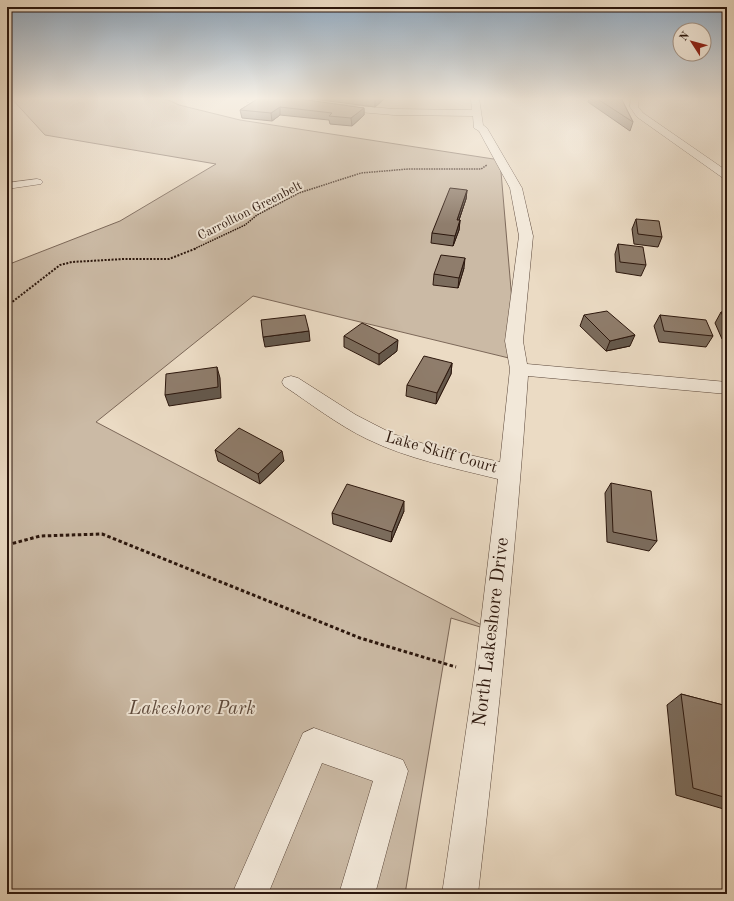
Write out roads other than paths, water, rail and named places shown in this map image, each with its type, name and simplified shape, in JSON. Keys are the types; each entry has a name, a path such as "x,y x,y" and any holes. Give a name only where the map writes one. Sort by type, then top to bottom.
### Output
{"street":[{"name":"North Lakeshore Drive","path":"460,894 489,670 510,473 519,369 514,340 526,236 516,188 489,140"},
{"path":"676,140 727,176"},
{"path":"7,186 37,182"},
{"path":"519,369 727,388"},
{"name":"Lake Skiff Court","path":"291,382 355,422 386,439 423,451 510,473"},
{"path":"250,894 314,744 392,770 357,894"}],"park label":[{"name":"Lakeshore Park","path":"192,709"}]}
